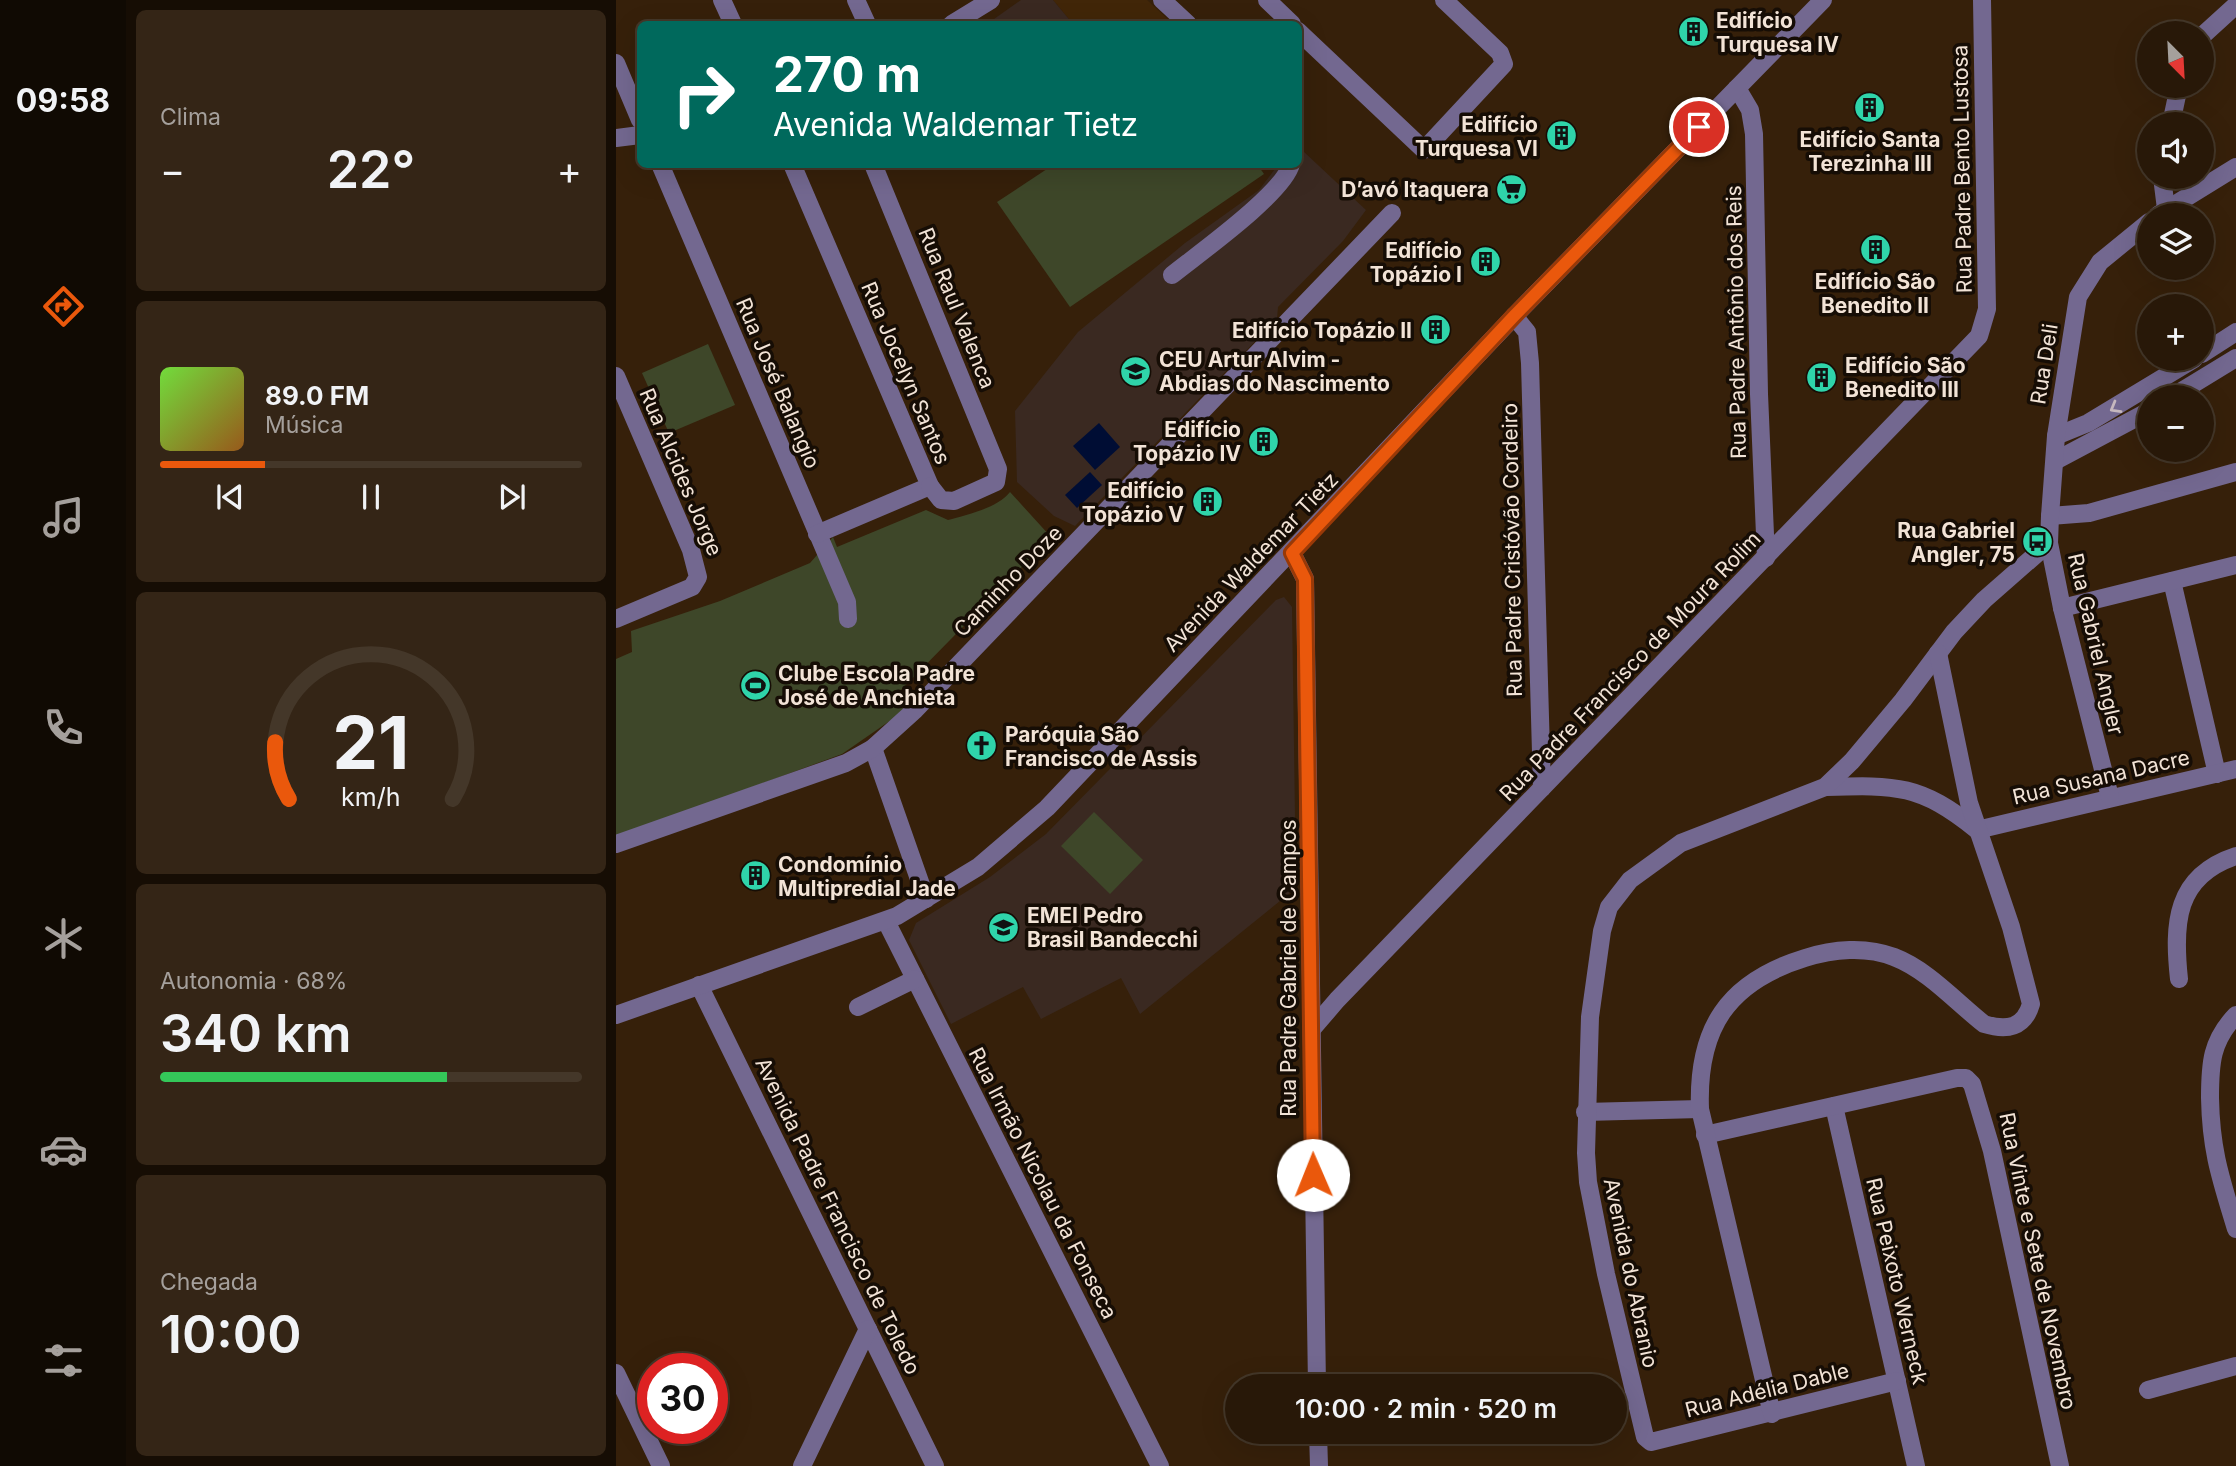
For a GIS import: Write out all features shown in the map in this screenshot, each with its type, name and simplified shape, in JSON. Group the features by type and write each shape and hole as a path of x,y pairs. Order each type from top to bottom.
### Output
{"street":[{"path":"722,0 732,21"},
{"path":"856,0 866,21"},
{"path":"957,21 990,0"},
{"path":"1162,0 1185,21"},
{"path":"1267,0 1289,21"},
{"path":"1302,35 1424,150 1504,64 1500,53 1444,0"},
{"name":"Avenida Waldemar Tietz","path":"616,1015 886,921 978,867 1047,808 1292,553 1514,316 1823,0"},
{"name":"Rua Padre Bento Lustosa","path":"1979,336 1987,309 1982,0"},
{"path":"2214,25 2236,5"},
{"path":"616,63 637,113"},
{"name":"Rua Padre Antônio dos Reis","path":"1737,88 1750,110 1754,134 1759,394 1766,558"},
{"path":"616,138 637,135"},
{"path":"2177,203 2236,167"},
{"name":"Rua José Balangio","path":"662,168 847,602 848,620"},
{"name":"Rua Jocelyn Santos","path":"794,168 930,486 817,534"},
{"name":"Rua Raul Valenca","path":"875,168 998,469 996,482 954,502 941,500 930,486"},
{"path":"1172,275 1270,195 1290,168"},
{"name":"Caminho Doze","path":"616,844 813,776 873,748 925,700 1392,213"},
{"name":"Rua Deli","path":"2049,543 2056,436 2078,297 2100,261 2137,232"},
{"name":"Rua Padre Cristóvão Cordeiro","path":"1514,316 1527,332 1530,363 1542,788"},
{"path":"2214,346 2236,332"},
{"name":"Rua Padre Francisco de Moura Rolim","path":"1313,1028 1337,1000 1979,336"},
{"path":"2192,385 2236,358"},
{"path":"2056,436 2088,423 2174,371"},
{"name":"Rua Alcides Jorge","path":"616,376 698,570 698,582 692,586 616,619"},
{"path":"2054,461 2137,417"},
{"path":"2050,516 2089,513 2236,471"},
{"path":"1825,787 1903,700 1938,653 1984,600 2049,543"},
{"name":"Rua Gabriel Angler","path":"2049,543 2062,608 2110,796"},
{"name":"Rua Padre Gabriel de Campos","path":"1292,553 1305,579 1317,1374"},
{"path":"2062,608 2236,565"},
{"path":"2172,581 2217,774"},
{"path":"1772,1414 1700,1109 1699,1078 1704,1049 1717,1020 1732,997 1754,978 1816,954 1853,950 1874,951 1895,957 1916,969 1984,1024 2009,1028 2020,1024 2028,1015 2031,1004 2011,927 1963,781 1938,653"},
{"path":"873,748 926,899"},
{"name":"Rua Susana Dacre","path":"1977,830 2110,796 2236,769"},
{"path":"1825,787 1904,788 1946,805 1977,830"},
{"name":"Avenida do Abranio","path":"1648,1441 1623,1348 1588,1182 1585,1112 1595,976 1602,931 1616,894 1654,861 1681,843 1825,787"},
{"path":"2179,979 2176,923 2184,896 2204,872 2236,856"},
{"name":"Rua Irmão Nicolau da Fonseca","path":"886,921 1160,1466"},
{"path":"858,1007 915,979"},
{"name":"Avenida Padre Francisco de Toledo","path":"699,985 935,1466"},
{"path":"2236,1015 2219,1036 2209,1069 2212,1151 2236,1229"},
{"name":"Rua Vinte e Sete de Novembro","path":"1834,1106 1957,1078 1966,1079 1977,1094 2060,1466"},
{"path":"1705,1135 1834,1106"},
{"name":"Rua Peixoto Werneck","path":"1834,1106 1916,1466"},
{"path":"1585,1112 1700,1109"},
{"path":"802,1466 868,1329"},
{"path":"2148,1390 2236,1366"},
{"path":"616,1373 661,1466"},
{"name":"Rua Adélia Dable","path":"1648,1441 1772,1414 1897,1381"},
{"path":"1318,1444 1319,1466"}],"shaded area":[{"path":"1021,0 1053,0 1070,21 991,21"},
{"path":"1053,0 1147,0 1170,21 1070,21"},
{"name":"CEU Artur Alvim - Abdias do Nascimento","path":"1303,151 1366,210 1343,241 1278,307 1277,319 1075,526 1054,516 1017,482 1015,411 1078,332 1185,243 1259,190 1276,168 1302,168"},
{"path":"1284,597 1292,607 1296,888 1140,1014 1121,978 1041,1019 1023,987 951,1024 909,940 916,923 990,877 1046,834 1276,600"}],"green space":[{"path":"1048,168 1260,168 1264,174 1070,307 997,202"},
{"path":"708,344 735,405 669,433 642,373"},
{"name":"Clube Escola Padre José de Anchieta","path":"1010,492 1051,537 897,694 904,711 842,754 616,837 616,659 632,652 631,631 720,601 810,563 833,537 837,547 926,510 948,520 990,507"},
{"path":"1094,812 1143,860 1110,894 1061,846"}],"water":[{"path":"1099,423 1120,447 1095,470 1073,446"},
{"path":"1090,472 1102,485 1077,508 1065,495"}],"place":[{"name":"Edifício Turquesa IV","path":"1693,32"},
{"name":"Edifício Santa Terezinha III","path":"1870,107"},
{"name":"Edifício Turquesa VI","path":"1561,136"},
{"name":"D’avó Itaquera","path":"1512,189"},
{"name":"Edifício São Benedito II","path":"1875,249"},
{"name":"Edifício Topázio I","path":"1485,262"},
{"name":"Edifício Topázio II","path":"1435,330"},
{"name":"CEU Artur Alvim - Abdias do Nascimento","path":"1136,371"},
{"name":"Edifício São Benedito III","path":"1822,377"},
{"name":"Edifício Topázio IV","path":"1264,441"},
{"name":"Edifício Topázio V","path":"1207,502"},
{"name":"Rua Gabriel Angler, 75","path":"2038,542"},
{"name":"Clube Escola Padre José de Anchieta","path":"755,685"},
{"name":"Paróquia São Francisco de Assis","path":"982,746"},
{"name":"Condomínio Multipredial Jade","path":"755,876"},
{"name":"EMEI Pedro Brasil Bandecchi","path":"1004,927"}],"route":[{"path":"1313,1175 1313,1002 1305,579 1292,553 1514,316 1699,127"}]}
